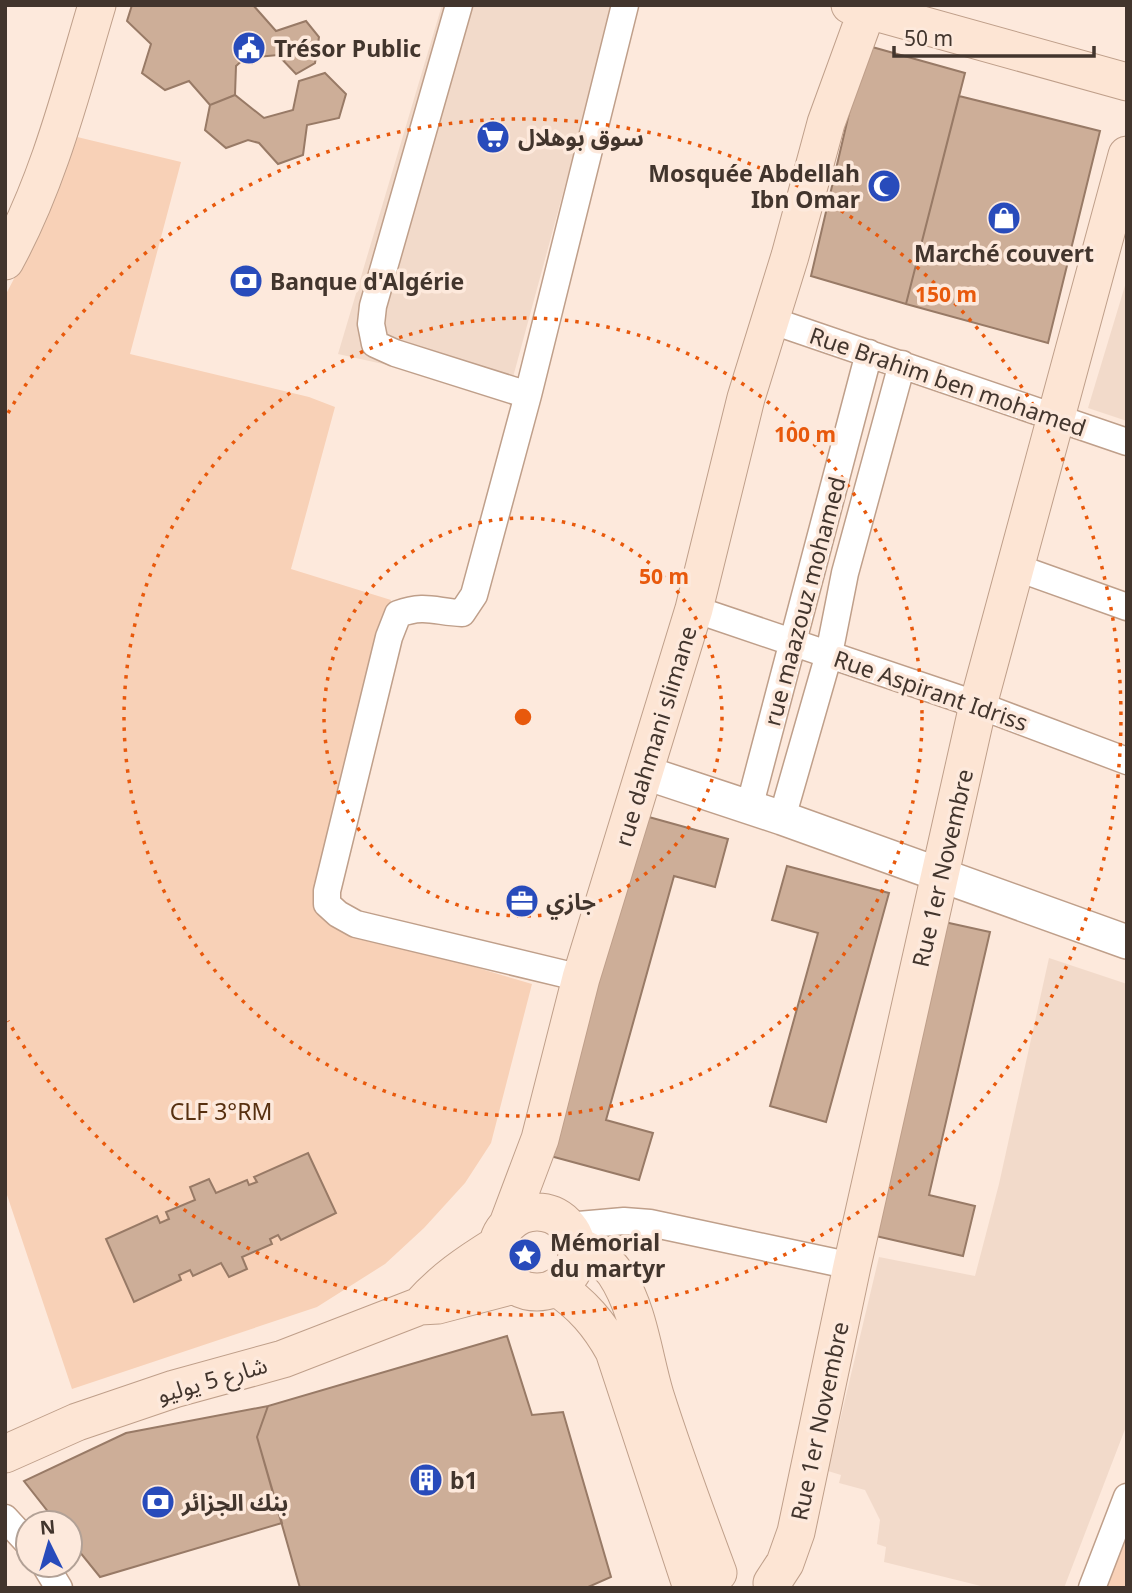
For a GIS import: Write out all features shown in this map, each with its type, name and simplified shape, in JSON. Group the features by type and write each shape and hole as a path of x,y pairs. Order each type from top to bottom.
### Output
{"main road":[{"path":"5,261 15,216 60,130 97,5"},
{"path":"862,7 1127,82"},
{"name":"rue dahmani slimane","path":"503,1234 540,1139 581,978 694,609 746,398 862,7"},
{"name":"Rue 1er Novembre","path":"774,1585 796,1532 852,1266 978,705 1127,155"},
{"path":"571,1235 574,1266 564,1282 556,1287 535,1292 514,1285 505,1278 499,1268 503,1234 527,1214 538,1212 548,1214 614,1273 627,1295 637,1326 705,1583"},
{"name":"شارع 5 يوليو","path":"420,1307 436,1288 503,1234"},
{"name":"شارع 5 يوليو","path":"5,1454 77,1422 174,1389 284,1359 420,1307 438,1305 514,1285"},
{"path":"556,1287 590,1315 604,1332 614,1351 705,1583"},
{"path":"705,1583 727,1569 747,1568 757,1570 774,1585"}],"street":[{"path":"459,5 373,306 371,324 375,344 395,353 528,394"},
{"path":"581,978 356,924 327,904 327,891 383,663 398,614 414,608 430,607 462,613 474,595 528,394 625,5"},
{"name":"Rue Brahim ben mohamed","path":"770,320 1127,442"},
{"name":"rue maazouz mohamed","path":"749,808 869,353"},
{"name":"rue maazouz mohamed","path":"782,818 829,654 845,573 902,364"},
{"path":"1015,567 1127,607"},
{"name":"Rue Aspirant Idriss","path":"694,609 978,705 1127,761"},
{"path":"643,772 782,818 1127,942"},
{"path":"571,1235 624,1221 650,1223 852,1266"},
{"path":"1092,1588 1127,1497"}],"shaded area":[{"name":"سوق بوهلال","path":"442,5 614,5 509,392 338,354"},
{"path":"1127,279 1127,421 1088,408"},
{"path":"1049,958 1127,984 1127,1424 1064,1588 989,1588 884,1562 886,1547 877,1544 880,1520 865,1490 839,1483 841,1475 828,1471 879,1257 975,1276 999,1184"}],"green space":[{"name":"CLF 3°RM","path":"73,136 181,162 130,354 309,397 335,407 291,569 391,600 316,897 329,924 532,984 491,1143 465,1183 424,1228 385,1264 317,1307 72,1389 5,1189 5,296 43,223"},
{"path":"1127,1538 1127,1588 1105,1588"}],"building":[{"path":"132,5 253,5 276,31 306,21 319,37 315,63 296,74 278,55 245,58 236,66 235,95 210,105 189,81 165,90 142,73 151,44 127,21"},
{"name":"Mosquée Abdellah Ibn Omar","path":"865,45 965,73 906,304 811,276"},
{"path":"325,73 346,94 339,118 307,125 303,155 278,164 259,143 248,140 226,148 205,130 210,105 235,95 264,118 293,110 299,81"},
{"name":"Marché couvert","path":"959,96 1100,131 1048,343 906,304"},
{"path":"638,814 728,839 715,887 674,876 606,1120 653,1133 639,1180 543,1154"},
{"path":"787,866 889,893 826,1122 770,1106 818,933 772,920"},
{"path":"940,921 990,932 929,1195 975,1206 963,1256 867,1234"},
{"path":"308,1153 336,1213 281,1240 278,1235 270,1239 272,1244 242,1257 247,1269 229,1277 221,1263 193,1276 190,1270 179,1275 181,1280 134,1302 106,1239 157,1216 160,1223 169,1219 166,1212 195,1200 190,1187 209,1179 216,1193 247,1180 249,1185 257,1182 254,1177"},
{"name":"b1","path":"507,1336 532,1415 563,1412 611,1577 586,1588 300,1588 257,1437 268,1406"},
{"name":"بنك الجزائر","path":"268,1406 257,1437 282,1523 100,1577 84,1557 84,1509 46,1509 24,1481 126,1433"}],"place":[{"name":"Trésor Public","path":"249,48"},
{"name":"سوق بوهلال","path":"493,137"},
{"name":"Mosquée Abdellah Ibn Omar","path":"884,186"},
{"name":"Marché couvert","path":"1004,218"},
{"name":"Banque d'Algérie","path":"246,281"},
{"name":"جازي","path":"522,901"},
{"name":"Mémorial du martyr","path":"525,1255"},
{"name":"b1","path":"426,1480"},
{"name":"بنك الجزائر","path":"158,1502"}]}
